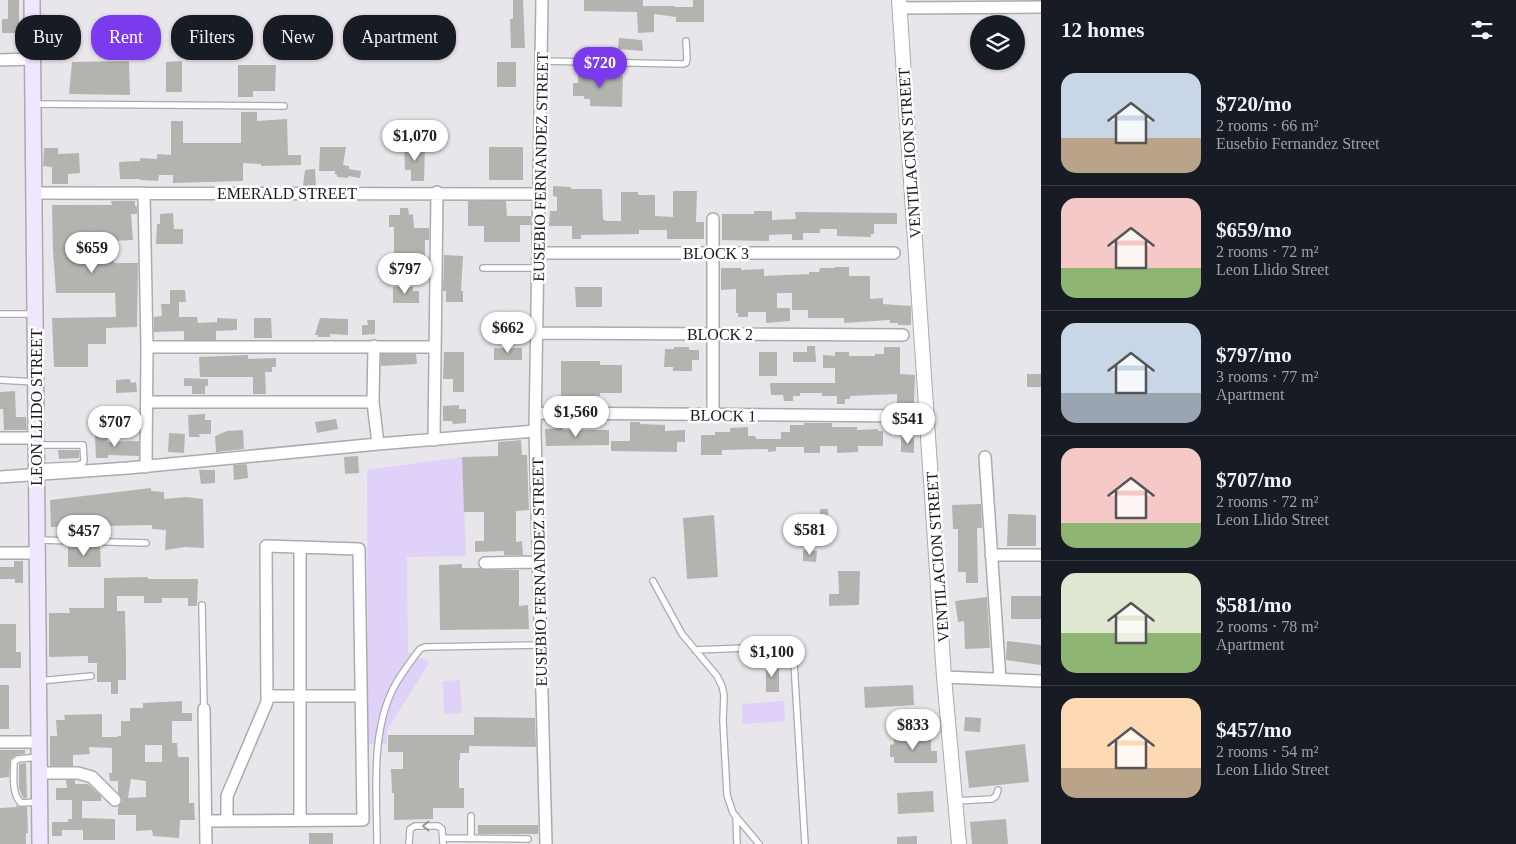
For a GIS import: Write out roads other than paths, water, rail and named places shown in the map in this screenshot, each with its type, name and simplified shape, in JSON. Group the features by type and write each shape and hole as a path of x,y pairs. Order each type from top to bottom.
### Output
{"main road":[{"name":"LEON LLIDO STREET","path":"32,0 32,15"},
{"name":"LEON LLIDO STREET","path":"32,60 40,844"}],"street":[{"name":"EUSEBIO FERNANDEZ STREET","path":"542,0 535,430 546,844"},
{"path":"899,4 1041,7"},
{"name":"VENTILACION STREET","path":"899,4 944,676 959,844"},
{"path":"0,60 15,60"},
{"path":"434,440 437,192"},
{"name":"EMERALD STREET","path":"34,193 437,192 539,194"},
{"path":"144,193 147,347 146,467"},
{"path":"713,219 714,414"},
{"name":"BLOCK 3","path":"539,252 894,253"},
{"name":"BLOCK 2","path":"537,333 903,335"},
{"path":"374,346 373,402 378,444"},
{"path":"147,347 434,347"},
{"path":"147,402 373,402"},
{"name":"BLOCK 1","path":"536,413 911,416"},
{"path":"0,477 36,471 146,467 535,430"},
{"path":"0,438 36,442"},
{"path":"984,457 1000,679"},
{"path":"206,821 228,821 300,820 363,820 360,550 266,546 268,696 263,714 227,796 228,821"},
{"path":"0,553 37,547"},
{"path":"300,547 300,820"},
{"path":"991,555 1041,556"},
{"path":"486,563 538,562"},
{"path":"944,676 1041,681"},
{"path":"268,696 361,696"},
{"path":"204,709 206,844"},
{"path":"0,742 40,750"},
{"path":"40,773 78,773 92,777 115,800"},
{"path":"206,796 227,796"}],"lane":[{"path":"541,61 683,64 687,60 686,41"},
{"path":"33,104 284,106"},
{"path":"483,268 538,268"},
{"path":"0,314 35,314"},
{"path":"0,380 35,382"},
{"path":"36,442 79,444 84,447 83,463 36,471"},
{"path":"37,547 146,543"},
{"path":"653,581 675,624 717,676 722,686 724,695 723,722 727,795 736,816 759,844"},
{"path":"202,605 204,709"},
{"path":"377,844 378,744 381,726 394,686 420,649 425,647 540,645"},
{"path":"695,650 793,646 805,844"},
{"path":"39,681 91,676"},
{"path":"40,750 15,760 14,787 18,800 21,803 40,802"},
{"path":"955,801 992,799 996,796 998,790"},
{"path":"471,816 471,839"},
{"path":"736,816 737,844"},
{"path":"409,844 410,828 415,826 438,826 442,829 443,841 528,839"}]}
